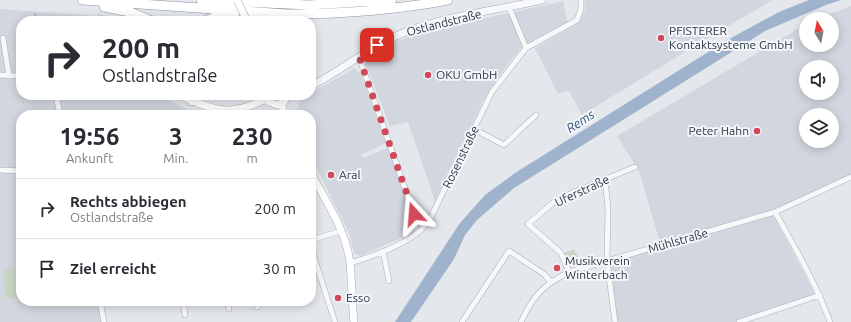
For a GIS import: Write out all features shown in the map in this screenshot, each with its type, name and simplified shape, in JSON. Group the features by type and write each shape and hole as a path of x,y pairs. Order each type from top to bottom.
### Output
{"highway":[{"path":"82,0 287,14 372,11 448,0"},
{"path":"202,0 309,5 392,0"},
{"path":"94,1 100,7 130,12 140,16"},
{"path":"281,16 287,14"},
{"path":"223,16 252,16"}],"main road":[{"path":"237,0 245,16"},
{"path":"193,100 203,106 223,110"},
{"path":"233,110 251,106 260,100"},
{"path":"268,100 274,105 281,104 286,100"},
{"path":"281,104 283,110"},
{"path":"316,183 341,231 350,263 354,322"}],"street":[{"name":"Ostlandstraße","path":"316,83 384,42 414,29 542,0"},
{"name":"Rosenstraße","path":"350,263 373,256 420,232 424,227 492,92 526,48 577,20 581,9 581,0"},
{"path":"509,7 526,48"},
{"path":"3,38 9,76"},
{"path":"359,57 414,214 424,227"},
{"path":"0,75 16,76"},
{"path":"57,100 59,110"},
{"path":"474,129 504,145 536,115"},
{"name":"Uferstraße","path":"569,272 561,253 528,224 554,202 574,192 635,167"},
{"path":"0,170 16,171"},
{"name":"Mühlstraße","path":"521,322 535,297 550,281 569,272 775,212 851,177"},
{"path":"605,180 608,208 607,261 616,322"},
{"path":"775,212 792,239 820,295 830,322"},
{"path":"316,238 341,231"},
{"path":"383,251 389,281"},
{"path":"462,322 509,251 544,274 550,281"},
{"path":"316,263 335,322"},
{"path":"739,322 820,295"},
{"path":"101,306 104,322"},
{"path":"184,306 185,315"}],"shaded area":[{"path":"584,0 773,0 582,115 569,91 558,94 535,48 579,23 585,10"},
{"path":"563,1 567,22 522,47 505,68 483,101 435,201 408,122 390,126 364,60 395,42 419,33"},
{"path":"851,6 851,174 771,211 816,296 741,322 617,322 608,258 660,243 639,171 617,136 799,28 799,52 839,52 839,12 835,12"},
{"path":"0,9 97,16 16,16 16,100 169,100 188,110 16,110 16,306 98,306 102,322 0,322"},
{"path":"355,68 361,75 386,143 361,155 363,158 389,147 416,226 414,230 401,238 360,256 354,253 350,235 316,167 316,110 296,110 299,106 300,100 316,100 316,90"}],"green space":[{"path":"574,249 580,261 571,266 564,253"},
{"path":"3,269 16,269 16,298 6,298"}],"water":[{"path":"809,0 841,0 810,12 799,12 799,17 765,31 514,188 477,220 465,235 454,259 411,322 395,322 460,223 485,195 515,173 729,39 779,12"}],"place":[{"name":"PFISTERER Kontaktsysteme GmbH","path":"661,38"},
{"name":"OKU GmbH","path":"428,75"},
{"name":"Peter Hahn","path":"757,131"},
{"name":"Aral","path":"331,175"},
{"name":"Musikverein Winterbach","path":"557,268"},
{"name":"Esso","path":"338,298"}],"route":[{"path":"377,45 359,57 414,214"}],"water label":[{"name":"Rems","path":"580,121"}]}
